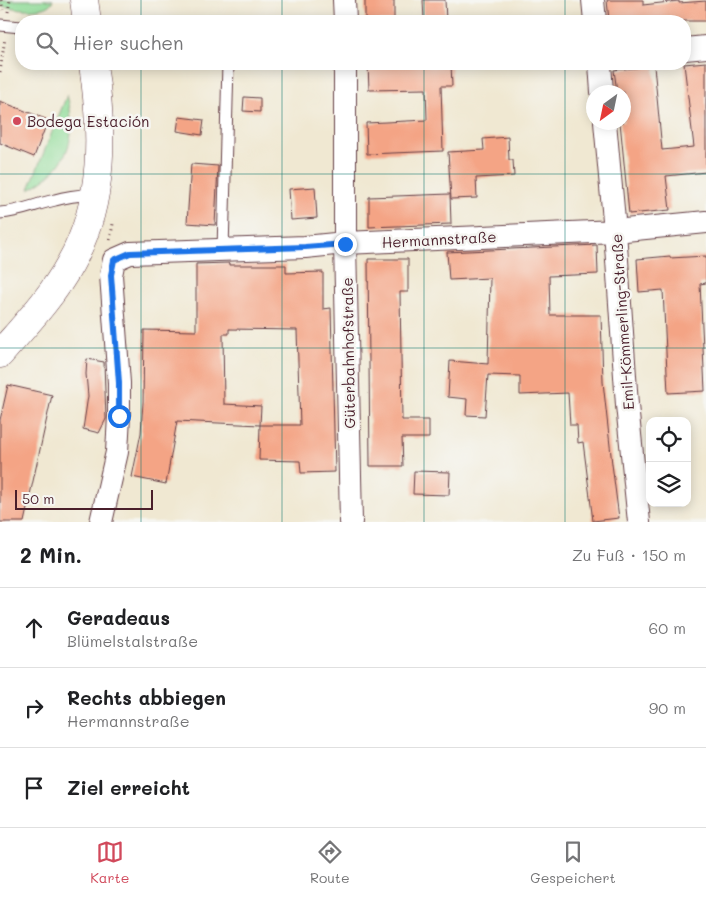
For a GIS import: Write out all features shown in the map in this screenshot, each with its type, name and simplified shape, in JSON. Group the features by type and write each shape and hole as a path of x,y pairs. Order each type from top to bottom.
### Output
{"street":[{"path":"84,0 86,15"},
{"path":"344,0 345,15"},
{"path":"593,0 594,15"},
{"path":"691,48 706,47"},
{"path":"0,354 38,310 71,263 90,216 99,170 100,133 94,70"},
{"name":"Güterbahnhofstraße","path":"345,70 345,244 351,522"},
{"path":"600,70 602,85"},
{"name":"Emil-Kömmerling-Straße","path":"606,130 627,405 639,522"},
{"name":"Hermannstraße","path":"101,522 117,452 119,416 119,383 111,275 114,260 130,253 305,247 615,231 706,222"}],"lane":[{"path":"0,25 15,26"},
{"path":"223,250 228,70"},
{"path":"0,213 23,210 56,199 76,195 95,194"}],"path":[{"path":"0,0 4,10"}],"green space":[{"path":"0,0 53,0 50,5 44,8 21,9 0,6"},
{"path":"67,95 71,124 67,150 62,161 53,171 43,181 29,189"}],"building":[{"path":"365,0 394,0 394,15 365,15"},
{"path":"423,0 445,0 446,15 424,15"},
{"path":"607,0 643,0 643,5 679,1 679,3 706,1 706,21 691,21 691,15 608,15"},
{"path":"706,62 706,172 666,176 670,210 629,214 621,130 631,130 631,85 616,85 614,70 654,70 662,150 694,147 685,70 691,70 691,63"},
{"path":"368,70 451,70 452,86 441,86 443,151 367,154 366,123 427,120 426,89 369,90"},
{"path":"244,97 260,98 260,112 243,111"},
{"path":"0,101 48,120 34,157 0,143"},
{"path":"179,117 204,120 202,135 177,131"},
{"path":"508,137 509,160 513,160 514,176 476,178 477,198 451,199 448,152 484,150 483,139"},
{"path":"191,164 218,166 215,225 187,223"},
{"path":"315,187 317,218 291,220 289,189"},
{"path":"450,194 451,224 369,227 369,197"},
{"path":"597,245 598,274 549,276 550,315 601,315 603,382 619,518 593,521 583,442 578,443 577,425 570,425 568,393 520,395 520,376 488,375 485,416 466,415 467,399 448,397 450,361 488,364 490,278 449,280 447,252"},
{"path":"670,256 670,258 706,256 706,283 700,284 705,391 668,393 663,290 639,292 637,259"},
{"path":"368,259 408,259 408,292 400,292 402,420 429,420 429,438 402,438 403,466 370,466"},
{"path":"196,264 286,265 286,273 323,272 323,309 331,308 335,472 301,473 300,461 259,460 260,425 177,421 166,484 132,477 141,433 144,330 196,331","holes":["229,329 297,330 300,425 260,425 261,406 224,404 223,334 229,334"]},
{"path":"87,359 104,362 106,419 99,433 83,429 88,396"},
{"path":"8,385 52,395 24,522 0,522 0,420"},
{"path":"414,471 450,472 449,495 413,494"}],"place":[{"name":"Bodega Estación","path":"17,121"}],"route":[{"path":"119,416 119,383 111,275 114,260 130,253 345,244"}]}
